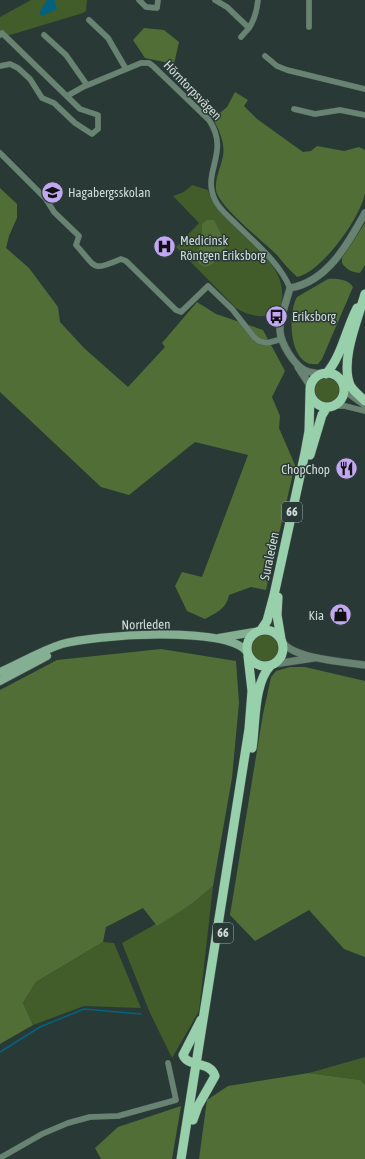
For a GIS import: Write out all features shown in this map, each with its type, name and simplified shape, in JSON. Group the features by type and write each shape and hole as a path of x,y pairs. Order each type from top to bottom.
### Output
{"main road":[{"path":"330,407 318,404 312,399 310,390 315,379 324,374 334,362 350,322 365,294"},
{"path":"343,389 342,377 346,351 365,294"},
{"path":"365,294 352,339 348,368 350,385 365,401"},
{"path":"324,374 337,378 343,389"},
{"name":"66","path":"330,407 340,402 343,389"},
{"name":"Suraleden","path":"258,631 267,621 274,595 305,453 309,431 310,390"},
{"name":"Suraleden","path":"282,641 277,615 278,596 310,454 322,414 330,407"},
{"path":"258,631 274,632 282,641"},
{"name":"66","path":"187,1159 193,1120 204,1014 251,709 252,682 247,642 258,631"},
{"name":"Norrleden","path":"0,672 62,644 77,641 127,635 165,635 216,638 258,631"},
{"name":"Norrleden","path":"216,638 240,646 248,654"},
{"name":"Norrleden","path":"0,681 77,641"},
{"name":"66","path":"181,1159 199,1064 254,736 258,689 264,673 282,655 282,641"},
{"path":"248,654 258,665 272,664"},
{"name":"66","path":"193,1120 198,1106 215,1079 215,1074 212,1070 185,1059 182,1053 204,1014"}],"street":[{"path":"139,0 146,7 157,8 158,0"},
{"path":"215,0 227,7 249,28"},
{"path":"241,38 253,22 258,0"},
{"path":"308,0 309,27"},
{"path":"89,20 108,38 126,69"},
{"path":"0,35 2,33 80,110 98,115 98,129 92,134 75,123 54,103 42,98 30,80 18,68 10,64 0,66"},
{"path":"44,35 66,55 87,85"},
{"path":"265,56 276,66 287,70 365,89"},
{"name":"Hörntorpsvägen","path":"66,96 87,85 140,63 149,63 153,66 209,120 218,138 217,156 211,181 211,189 215,199 226,213 278,266 290,288"},
{"path":"294,109 315,114 340,110 365,115"},
{"path":"0,153 46,198 54,212 79,236 76,245 96,267 101,268 121,259 126,261 176,310 181,312 208,286 232,309 254,337 259,341 268,343 282,339"},
{"path":"310,390 282,339 280,331 290,288 307,284 329,267 355,231 365,213"},
{"path":"295,362 306,371 324,374"},
{"path":"343,389 365,406"},
{"path":"330,407 345,406 365,411"},
{"path":"282,641 293,651 318,658 365,665"},
{"path":"272,664 318,658"},
{"path":"0,1158 42,1134 68,1123 90,1117 118,1116 176,1100 168,1064"}],"green space":[{"path":"31,0 87,0 86,11 0,38 0,17"},
{"path":"144,28 164,30 179,42 174,64 145,58 133,40"},
{"path":"235,92 248,100 244,106 257,119 303,152 311,151 317,146 344,151 359,147 365,150 365,193 356,216 339,242 328,255 307,273 297,277 276,254 232,214 224,205 216,190 217,178 223,155 223,145 221,135 214,121 215,117 227,107"},
{"path":"192,185 208,190 216,205 227,220 269,261 278,276 282,292 279,311 274,314 257,316 236,308 176,247 199,223 173,196 184,192"},
{"path":"0,188 17,204 17,218 9,236 6,248 29,268 58,307 60,322 84,348 128,387 165,347 162,343 197,302 216,314 263,330 285,371 272,397 280,416 279,428 295,465 266,590 251,587 229,595 228,600 223,607 205,619 187,611 175,586 182,572 202,577 248,455 195,442 129,495 101,487 0,392"},
{"path":"207,220 214,220 226,244 226,247 216,261 208,266 204,266 195,258 202,242 202,224"},
{"path":"365,223 365,265 360,273 348,269 342,263 342,258"},
{"path":"328,279 345,281 353,287 322,359 318,364 308,363 301,358 293,339 292,315 294,305 297,297"},
{"path":"327,378 336,381 339,390 336,399 327,402 318,399 315,390 318,381"},
{"path":"265,634 275,638 279,648 275,658 265,662 255,658 251,648 255,638"},
{"path":"161,649 236,661 239,703 232,778 213,886 193,903 157,926 143,908 106,927 103,942 36,982 23,1003 33,1025 0,1044 0,690 57,660"},
{"path":"290,667 305,667 365,681 365,957 344,949 309,910 255,941 230,915 263,714 271,677 276,671"},
{"path":"213,886 199,1011 172,1058 150,1013 122,943 193,903"},
{"path":"103,942 114,943 141,1008 84,1006 33,1025 23,1003 36,982"},
{"path":"365,1057 365,1085 359,1080 309,1073"},
{"path":"309,1073 360,1080 365,1085 365,1159 199,1159 207,1100 228,1086"},
{"path":"181,1106 172,1159 101,1159 95,1148 118,1127"}],"water":[{"path":"47,0 56,0 54,1 57,9 42,16 39,13"}],"waterway":[{"path":"0,1052 40,1027 84,1009 141,1014"}],"place":[{"name":"Hagabergsskolan","path":"53,192"},
{"name":"Medicinsk Röntgen Eriksborg","path":"164,247"},
{"name":"Eriksborg","path":"277,316"},
{"name":"ChopChop","path":"346,469"},
{"name":"Kia","path":"340,615"}]}
